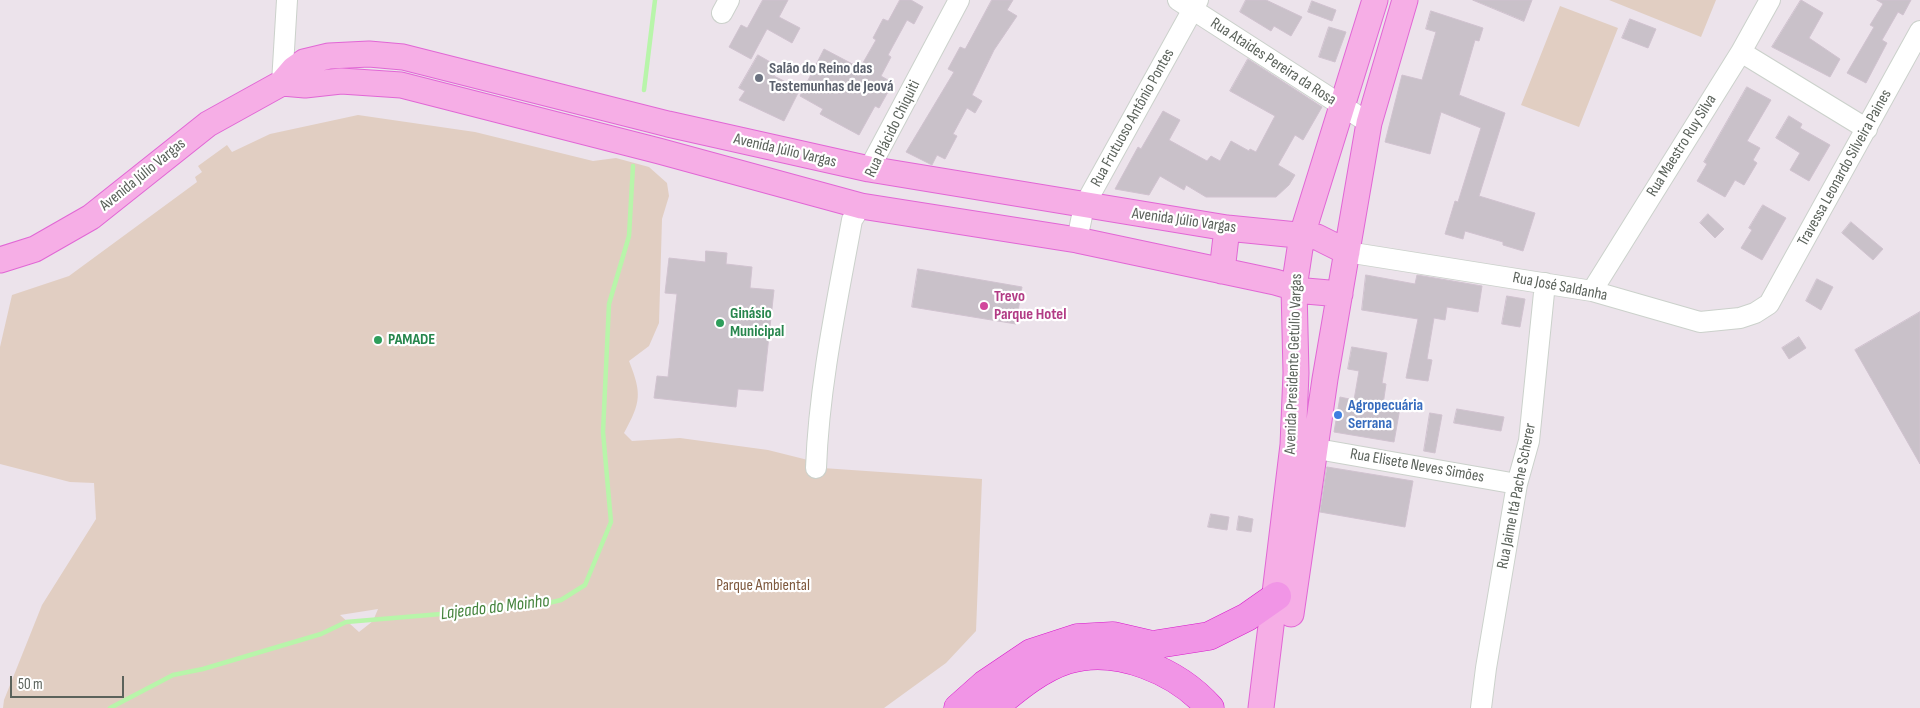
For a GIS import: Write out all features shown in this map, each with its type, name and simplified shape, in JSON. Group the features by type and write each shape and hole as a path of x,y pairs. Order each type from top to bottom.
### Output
{"highway":[{"path":"1152,644 1209,636 1248,617 1277,596"},
{"path":"958,708 985,684 1031,653 1077,638 1113,636 1152,644 1183,659 1207,681 1228,708"},
{"path":"993,708 1028,680 1067,660 1101,656 1133,661 1173,676 1210,708"}],"main road":[{"name":"Avenida Presidente Getúlio Vargas","path":"1278,708 1305,447 1296,373 1294,288 1302,234 1343,108 1375,0"},
{"name":"Avenida Presidente Getúlio Vargas","path":"1261,708 1277,596 1305,447 1325,379 1369,123 1405,0"},
{"name":"Avenida Júlio Vargas","path":"0,260 35,249 91,217 208,124 282,83 294,69 304,62 328,56 369,54 403,57 668,124 869,170 1227,228 1302,234 1317,237 1347,252"},
{"name":"Avenida Júlio Vargas","path":"282,83 305,86 341,81 401,85 659,151 861,206 1077,240 1222,270 1294,288 1340,294"},
{"path":"659,151 668,124"},
{"path":"1326,161 1361,170"},
{"name":"Rua Plácido Chiquiti","path":"861,206 869,170"},
{"path":"1222,270 1227,228"},
{"path":"1296,373 1325,379"}],"street":[{"path":"282,83 288,0"},
{"name":"Rua Plácido Chiquiti","path":"869,170 959,0"},
{"name":"Rua Maestro Ruy Silva","path":"1592,291 1741,52 1770,0"},
{"name":"Rua Ataides Pereira da Rosa","path":"1190,3 1343,108 1369,123"},
{"name":"Rua Frutuoso Antônio Pontes","path":"1077,240 1084,206 1190,3"},
{"name":"Travessa Leonardo Silveira Paines","path":"1769,304 1920,31"},
{"path":"1741,52 1867,129"},
{"path":"816,468 817,424 833,327 852,220 861,206"},
{"name":"Rua José Saldanha","path":"1347,252 1592,291 1700,322 1740,318 1755,313 1769,304"},
{"name":"Rua Jaime Itá Pache Scherer","path":"1481,708 1517,484 1529,441 1545,283"},
{"name":"Rua Elisete Neves Simões","path":"1305,447 1517,484"}],"green space":[{"path":"1609,0 1716,0 1701,37"},
{"path":"1560,6 1618,28 1579,127 1521,105"},
{"name":"Parque Ambiental","path":"358,115 475,132 593,161 616,158 649,167 667,183 669,196 662,219 659,323 649,346 629,361 638,390 638,398 634,413 624,433 632,441 680,438 768,450 808,460 808,467 982,479 976,631 946,663 884,708 3,708 4,700 42,605 96,519 94,483 70,482 0,464 0,347 12,295 69,276 197,182 195,177 202,172 198,166 227,145 232,152 270,134","holes":["378,609 373,621 359,632 340,615"]}],"building":[{"path":"763,0 788,0 779,17 800,28 792,43 767,29 751,59 729,47 741,25 747,28"},
{"path":"900,0 911,0 923,7 914,24 907,20 888,55 891,57 881,76 893,83 879,108 875,106 859,135 820,114 823,109 800,96 824,49 860,68 876,40 873,38 883,19 888,21"},
{"path":"992,0 1013,0 1007,10 1017,16 994,50 972,95 982,101 975,113 967,108 953,134 957,136 945,159 937,155 932,165 906,152 954,72 948,69 960,47 965,49"},
{"path":"1246,0 1266,0 1302,17 1291,36 1274,26 1271,31 1240,12"},
{"path":"1473,0 1532,0 1524,21"},
{"path":"1801,0 1823,13 1809,38 1840,59 1830,77 1772,47"},
{"path":"1877,0 1911,0 1903,15 1898,12 1882,40 1887,43 1866,83 1847,73 1874,27 1870,25 1883,4"},
{"path":"1312,1 1336,10 1332,21 1308,12"},
{"path":"1431,11 1483,28 1479,41 1475,40 1459,95 1505,113 1479,196 1535,213 1523,251 1503,245 1503,242 1465,231 1463,239 1445,234 1455,201 1458,202 1481,128 1441,112 1430,154 1385,142 1402,75 1422,80 1436,32 1426,29"},
{"path":"1630,19 1656,29 1648,48 1622,38"},
{"path":"1329,27 1346,32 1335,62 1319,57"},
{"path":"758,55 779,67 774,76 800,89 784,121 739,100 745,91 739,88"},
{"path":"1248,59 1322,107 1303,140 1295,135 1278,165 1295,175 1289,185 1276,197 1206,197 1186,185 1184,190 1160,176 1149,195 1115,189 1138,147 1141,149 1163,111 1180,120 1169,140 1207,161 1211,156 1220,161 1231,141 1249,151 1250,149 1256,152 1275,116 1230,91"},
{"path":"1747,87 1771,100 1747,141 1760,148 1753,160 1757,163 1744,185 1735,180 1725,197 1697,181 1707,164 1704,162"},
{"path":"1789,116 1802,124 1800,128 1830,145 1809,181 1790,170 1800,153 1776,138"},
{"path":"1763,205 1786,218 1762,260 1741,248 1752,230 1749,228"},
{"path":"1708,214 1724,229 1715,238 1700,223"},
{"path":"1851,222 1883,249 1873,260 1842,233"},
{"path":"706,251 727,253 726,264 752,267 750,288 774,290 763,391 738,389 736,407 654,398 657,376 668,377 677,294 665,293 669,258 705,262"},
{"path":"918,269 1022,287 1016,324 912,307"},
{"path":"1366,275 1415,284 1417,275 1482,286 1478,312 1447,307 1445,320 1434,318 1427,359 1432,360 1428,381 1406,378 1418,319 1362,310"},
{"path":"1817,279 1833,287 1821,310 1806,301"},
{"path":"1507,296 1525,299 1520,327 1502,324"},
{"path":"1920,312 1920,464 1855,350"},
{"path":"1799,337 1806,348 1789,359 1782,348"},
{"path":"1352,347 1387,353 1382,383 1386,384 1383,405 1400,408 1394,442 1334,432 1340,397 1354,400 1359,371 1348,369"},
{"path":"1457,409 1504,417 1501,431 1454,423"},
{"path":"1430,413 1442,415 1435,453 1424,451"},
{"path":"1327,467 1413,481 1405,527 1320,512"},
{"path":"1211,514 1229,517 1227,530 1208,527"},
{"path":"1239,516 1253,519 1251,532 1237,530"}],"waterway":[{"name":"Lajeado do Moinho","path":"644,90 655,0"},
{"name":"Lajeado do Moinho","path":"110,708 173,675 203,669 321,634 346,622 536,606 561,600 585,585 611,522 603,432 609,304 629,236 633,166"}],"place":[{"name":"Salão do Reino das Testemunhas de Jeová","path":"759,78"},
{"name":"Trevo Parque Hotel","path":"984,306"},
{"name":"Ginásio Municipal","path":"720,323"},
{"name":"PAMADE","path":"378,340"},
{"name":"Agropecuária Serrana","path":"1338,415"}]}
